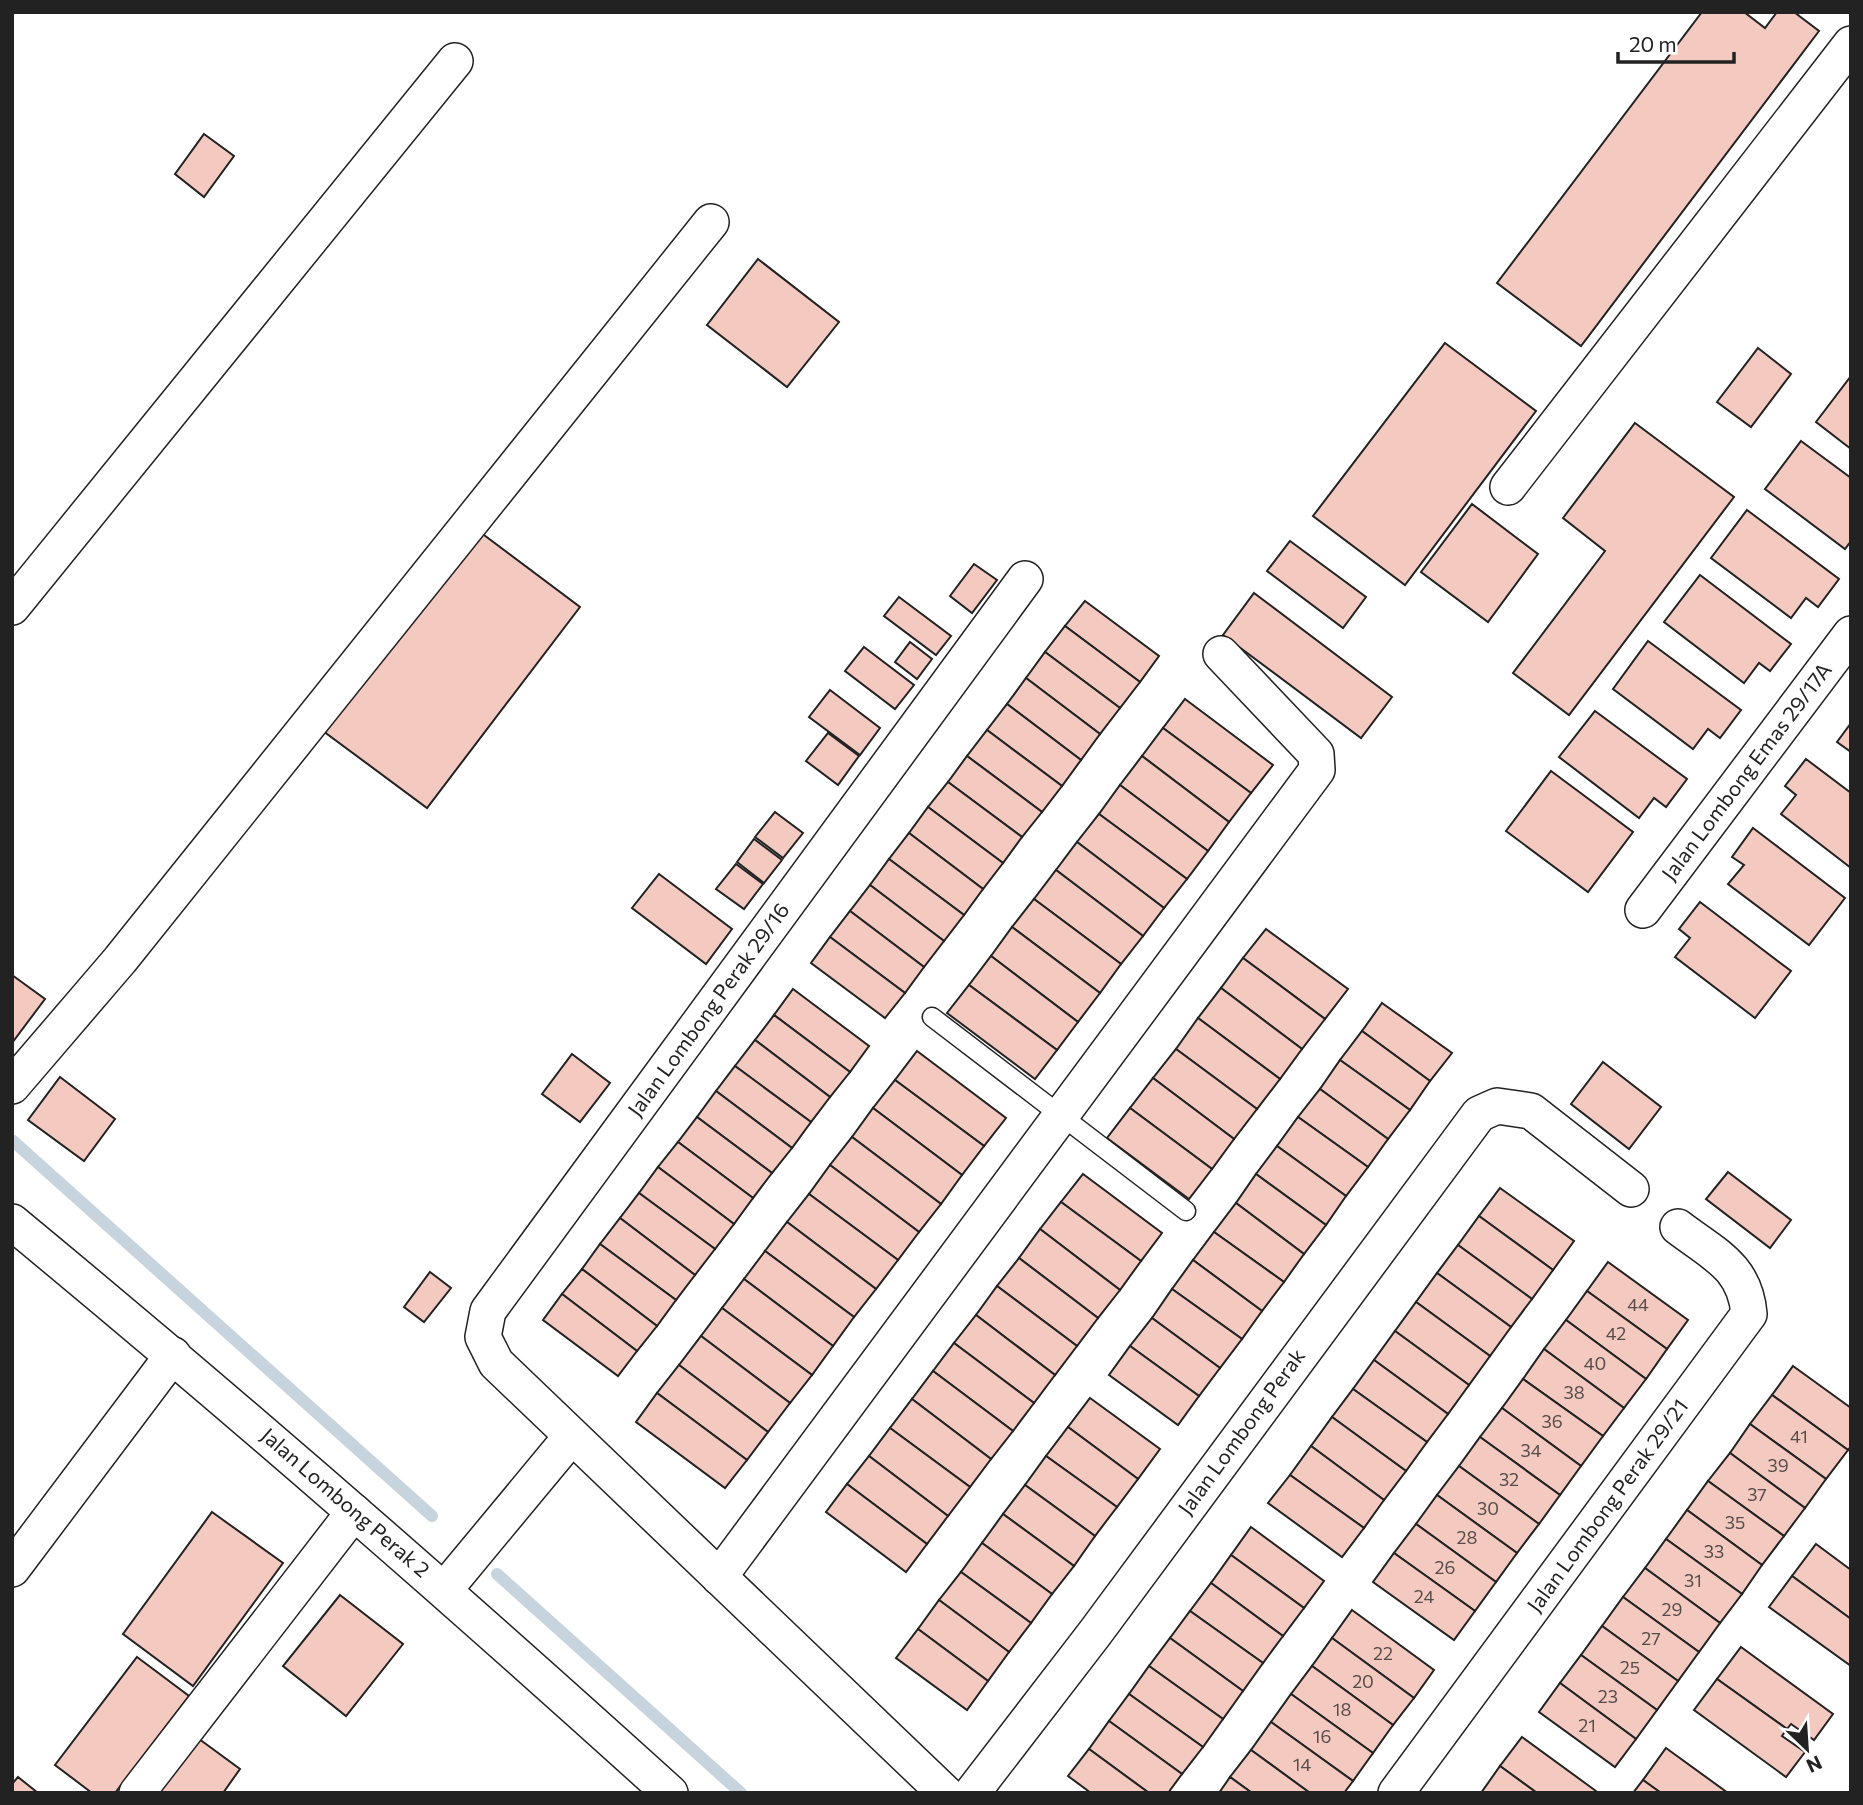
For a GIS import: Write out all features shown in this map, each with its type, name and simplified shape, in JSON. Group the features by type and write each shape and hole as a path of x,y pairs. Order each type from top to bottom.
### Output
{"street":[{"path":"1508,488 1851,44"},
{"path":"12,607 455,61"},
{"path":"12,1086 120,960 711,222"},
{"name":"Jalan Lombong Perak 29/16","path":"945,1793 496,1363 484,1337 488,1311 1026,579"},
{"name":"Jalan Lombong Emas 29/17A","path":"1643,910 1851,634"},
{"path":"719,1577 1317,770 1316,754 1221,654"},
{"name":"Jalan Lombong Perak","path":"972,1793 1095,1633 1479,1114 1497,1106 1531,1111 1631,1189"},
{"name":"Jalan Lombong Perak 2","path":"12,1222 173,1355 445,1589 670,1793"},
{"name":"Jalan Lombong Perak 29/21","path":"1396,1793 1749,1314 1747,1294 1739,1275 1678,1227"},
{"path":"12,1569 173,1355"},
{"path":"445,1589 572,1437"},
{"path":"137,1793 354,1512"}],"lane":[{"path":"932,1017 1186,1211"}],"building":[{"path":"1702,12 1744,12 1765,28 1777,12 1794,12 1819,31 1581,346 1497,283"},
{"path":"204,134 234,156 204,197 175,174"},
{"path":"758,259 839,322 787,387 707,325"},
{"path":"1445,343 1536,411 1405,585 1313,516"},
{"path":"1758,348 1791,374 1751,427 1717,402"},
{"path":"1851,376 1851,449 1816,422"},
{"path":"1635,423 1734,497 1569,715 1513,673 1605,551 1563,518"},
{"path":"1801,441 1851,478 1851,541 1845,549 1765,489"},
{"path":"1472,504 1538,554 1488,622 1421,572"},
{"path":"1747,510 1839,579 1818,607 1806,598 1791,618 1711,558"},
{"path":"472,526 580,607 427,808 319,728"},
{"path":"1290,541 1366,597 1343,628 1267,571"},
{"path":"974,564 997,580 972,613 950,596"},
{"path":"1700,575 1791,644 1770,671 1759,663 1744,683 1664,622"},
{"path":"1254,593 1392,697 1361,738 1223,635"},
{"path":"899,597 951,636 936,655 884,616"},
{"path":"1085,601 1159,656 1140,682 1065,626"},
{"path":"1065,626 1140,682 1120,708 1045,652"},
{"path":"1648,641 1741,710 1720,738 1708,729 1693,749 1613,689"},
{"path":"910,642 932,659 917,679 895,662"},
{"path":"864,647 914,685 895,709 845,671"},
{"path":"1045,652 1120,708 1100,734 1026,678"},
{"path":"1026,678 1100,734 1081,760 1007,704"},
{"path":"830,690 880,728 860,755 809,717"},
{"path":"1185,699 1273,765 1251,793 1163,728"},
{"path":"1007,704 1081,760 1062,786 987,730"},
{"path":"1595,711 1687,779 1666,807 1654,798 1639,818 1559,757"},
{"path":"1851,723 1851,752 1837,742"},
{"path":"1163,728 1251,793 1229,822 1142,756"},
{"path":"987,730 1062,786 1042,812 967,756"},
{"path":"828,733 859,756 838,785 806,761"},
{"path":"967,756 1042,812 1022,837 948,782"},
{"path":"1142,756 1229,822 1208,851 1120,785"},
{"path":"1806,759 1851,793 1851,868 1781,814 1796,795 1785,786"},
{"path":"1551,771 1633,832 1588,892 1506,831"},
{"path":"948,782 1022,837 1003,863 928,807"},
{"path":"1120,785 1208,851 1187,879 1099,814"},
{"path":"928,807 1003,863 983,889 909,833"},
{"path":"775,812 803,833 783,858 755,837"},
{"path":"1099,814 1187,879 1164,908 1077,842"},
{"path":"1753,828 1845,898 1809,945 1728,884 1744,865 1732,857"},
{"path":"909,833 983,889 964,915 889,859"},
{"path":"754,839 782,860 764,883 737,862"},
{"path":"1077,842 1164,908 1143,936 1056,870"},
{"path":"889,859 964,915 944,941 870,885"},
{"path":"736,864 763,884 744,909 716,889"},
{"path":"1056,870 1143,936 1121,964 1034,899"},
{"path":"659,874 732,929 706,964 632,908"},
{"path":"870,885 944,941 924,967 850,911"},
{"path":"1034,899 1121,964 1100,993 1012,927"},
{"path":"1700,902 1791,971 1755,1018 1675,957 1690,938 1679,929"},
{"path":"850,911 924,967 905,993 830,937"},
{"path":"1012,927 1100,993 1078,1022 991,956"},
{"path":"1266,929 1348,989 1325,1019 1243,958"},
{"path":"830,937 905,993 885,1018 811,963"},
{"path":"991,956 1078,1022 1057,1050 969,985"},
{"path":"1243,958 1325,1019 1302,1049 1221,988"},
{"path":"12,975 45,999 12,1043"},
{"path":"969,985 1057,1050 1035,1079 947,1013"},
{"path":"1221,988 1302,1049 1280,1079 1198,1018"},
{"path":"793,989 869,1046 850,1072 774,1015"},
{"path":"1382,1003 1452,1053 1430,1081 1362,1031"},
{"path":"774,1015 850,1072 830,1097 755,1040"},
{"path":"1198,1018 1280,1079 1257,1109 1176,1049"},
{"path":"1362,1031 1430,1081 1410,1110 1340,1060"},
{"path":"755,1040 830,1097 811,1122 735,1066"},
{"path":"1176,1049 1257,1109 1234,1139 1153,1078"},
{"path":"917,1051 1006,1118 984,1146 895,1080"},
{"path":"572,1054 610,1083 580,1122 542,1094"},
{"path":"1340,1060 1410,1110 1388,1139 1320,1089"},
{"path":"1603,1062 1661,1107 1629,1149 1571,1104"},
{"path":"735,1066 811,1122 792,1148 716,1091"},
{"path":"60,1077 115,1119 84,1161 28,1120"},
{"path":"1153,1078 1234,1139 1212,1169 1130,1108"},
{"path":"895,1080 984,1146 962,1175 873,1108"},
{"path":"1320,1089 1388,1139 1368,1167 1298,1117"},
{"path":"716,1091 792,1148 772,1173 697,1117"},
{"path":"873,1108 962,1175 941,1204 852,1137"},
{"path":"1130,1108 1212,1169 1189,1199 1107,1138"},
{"path":"697,1117 772,1173 753,1198 678,1142"},
{"path":"1298,1117 1368,1167 1346,1196 1277,1146"},
{"path":"852,1137 941,1204 919,1232 830,1165"},
{"path":"678,1142 753,1198 734,1224 658,1167"},
{"path":"1277,1146 1346,1196 1326,1225 1256,1174"},
{"path":"830,1165 919,1232 898,1260 809,1194"},
{"path":"658,1167 734,1224 715,1249 639,1193"},
{"path":"1728,1172 1791,1220 1770,1248 1706,1199"},
{"path":"1083,1174 1162,1233 1141,1261 1061,1202"},
{"path":"1256,1174 1326,1225 1304,1254 1236,1203"},
{"path":"1500,1188 1574,1241 1553,1270 1479,1216"},
{"path":"639,1193 715,1249 695,1275 620,1218"},
{"path":"809,1194 898,1260 876,1289 787,1222"},
{"path":"1061,1202 1141,1261 1120,1290 1040,1229"},
{"path":"1236,1203 1304,1254 1284,1282 1214,1232"},
{"path":"1479,1216 1553,1270 1532,1299 1458,1245"},
{"path":"620,1218 695,1275 676,1300 600,1244"},
{"path":"787,1222 876,1289 854,1317 765,1251"},
{"path":"1040,1229 1120,1290 1098,1318 1019,1258"},
{"path":"1214,1232 1284,1282 1262,1311 1193,1260"},
{"path":"600,1244 676,1300 657,1326 582,1269"},
{"path":"1458,1245 1532,1299 1511,1327 1437,1273"},
{"path":"765,1251 854,1317 833,1346 744,1279"},
{"path":"1019,1258 1098,1318 1077,1346 997,1286"},
{"path":"1193,1260 1262,1311 1242,1339 1172,1289"},
{"path":"1608,1262 1688,1320 1667,1349 1587,1291"},
{"path":"582,1269 657,1326 637,1351 562,1294"},
{"path":"430,1272 451,1288 424,1322 404,1307"},
{"path":"1437,1273 1511,1327 1490,1356 1416,1302"},
{"path":"744,1279 833,1346 812,1375 722,1308"},
{"path":"997,1286 1077,1346 1055,1375 976,1315"},
{"path":"1172,1289 1242,1339 1220,1368 1152,1318"},
{"path":"1587,1291 1667,1349 1646,1379 1566,1320"},
{"path":"562,1294 637,1351 618,1376 543,1320"},
{"path":"1416,1302 1490,1356 1469,1385 1395,1331"},
{"path":"722,1308 812,1375 790,1403 701,1336"},
{"path":"976,1315 1055,1375 1034,1403 954,1343"},
{"path":"1152,1318 1220,1368 1199,1396 1130,1346"},
{"path":"1566,1320 1646,1379 1624,1408 1544,1349"},
{"path":"1395,1331 1469,1385 1448,1414 1374,1360"},
{"path":"701,1336 790,1403 768,1432 679,1365"},
{"path":"954,1343 1034,1403 1013,1431 933,1371"},
{"path":"1130,1346 1199,1396 1178,1425 1109,1375"},
{"path":"1544,1349 1624,1408 1603,1436 1523,1379"},
{"path":"1374,1360 1448,1414 1427,1442 1353,1389"},
{"path":"679,1365 768,1432 747,1460 657,1393"},
{"path":"1793,1366 1851,1408 1851,1446 1848,1450 1772,1395"},
{"path":"933,1371 1013,1431 991,1459 912,1399"},
{"path":"1523,1379 1603,1436 1581,1466 1502,1408"},
{"path":"1353,1389 1427,1442 1406,1471 1332,1417"},
{"path":"657,1393 747,1460 725,1488 636,1422"},
{"path":"1772,1395 1848,1450 1826,1479 1750,1424"},
{"path":"1090,1398 1160,1449 1138,1479 1068,1427"},
{"path":"912,1399 991,1459 970,1487 890,1428"},
{"path":"1502,1408 1581,1466 1560,1495 1480,1437"},
{"path":"1332,1417 1406,1471 1384,1500 1311,1446"},
{"path":"1750,1424 1826,1479 1805,1508 1730,1453"},
{"path":"1068,1427 1138,1479 1117,1507 1046,1456"},
{"path":"890,1428 970,1487 948,1516 869,1456"},
{"path":"1480,1437 1560,1495 1539,1524 1459,1466"},
{"path":"1311,1446 1384,1500 1364,1528 1290,1475"},
{"path":"1730,1453 1805,1508 1784,1536 1708,1481"},
{"path":"869,1456 948,1516 927,1544 847,1484"},
{"path":"1046,1456 1117,1507 1095,1536 1025,1485"},
{"path":"1459,1466 1539,1524 1517,1553 1437,1495"},
{"path":"1290,1475 1364,1528 1342,1557 1268,1503"},
{"path":"1708,1481 1784,1536 1762,1565 1687,1510"},
{"path":"847,1484 927,1544 906,1572 826,1512"},
{"path":"1025,1485 1095,1536 1074,1566 1003,1514"},
{"path":"1437,1495 1517,1553 1496,1582 1416,1524"},
{"path":"1687,1510 1762,1565 1742,1594 1666,1539"},
{"path":"212,1512 283,1563 193,1686 123,1634"},
{"path":"1003,1514 1074,1566 1052,1594 982,1543"},
{"path":"1416,1524 1496,1582 1475,1611 1394,1553"},
{"path":"1251,1527 1324,1581 1304,1608 1231,1555"},
{"path":"1666,1539 1742,1594 1720,1623 1645,1568"},
{"path":"982,1543 1052,1594 1031,1623 961,1572"},
{"path":"1816,1544 1851,1570 1851,1619 1792,1576"},
{"path":"1394,1553 1475,1611 1454,1640 1373,1582"},
{"path":"1231,1555 1304,1608 1283,1636 1211,1583"},
{"path":"1645,1568 1720,1623 1699,1652 1623,1597"},
{"path":"961,1572 1031,1623 1009,1652 939,1600"},
{"path":"1792,1576 1851,1619 1851,1666 1769,1607"},
{"path":"1211,1583 1283,1636 1263,1663 1190,1611"},
{"path":"340,1595 403,1644 346,1716 283,1666"},
{"path":"1623,1597 1699,1652 1678,1681 1602,1626"},
{"path":"939,1600 1009,1652 988,1681 918,1629"},
{"path":"1352,1610 1434,1670 1414,1698 1332,1638"},
{"path":"1190,1611 1263,1663 1243,1691 1170,1638"},
{"path":"1602,1626 1678,1681 1657,1710 1581,1655"},
{"path":"918,1629 988,1681 967,1710 896,1658"},
{"path":"1170,1638 1243,1691 1223,1719 1149,1666"},
{"path":"1332,1638 1414,1698 1393,1725 1312,1666"},
{"path":"1741,1647 1833,1714 1814,1740 1791,1724 1787,1729 1717,1679"},
{"path":"1581,1655 1657,1710 1636,1739 1560,1683"},
{"path":"137,1657 189,1696 115,1793 92,1793 55,1765"},
{"path":"1149,1666 1223,1719 1203,1747 1129,1694"},
{"path":"1312,1666 1393,1725 1373,1753 1291,1694"},
{"path":"1717,1679 1787,1729 1782,1736 1805,1752 1786,1777 1694,1710"},
{"path":"1560,1683 1636,1739 1615,1767 1539,1712"},
{"path":"1129,1694 1203,1747 1182,1774 1109,1721"},
{"path":"1291,1694 1373,1753 1353,1781 1271,1722"},
{"path":"1109,1721 1182,1774 1168,1793 1149,1793 1089,1749"},
{"path":"1271,1722 1353,1781 1344,1793 1310,1793 1251,1750"},
{"path":"195,1736 240,1769 223,1793 154,1793"},
{"path":"1522,1737 1596,1791 1537,1793 1500,1766"},
{"path":"1666,1748 1728,1793 1661,1793 1643,1780"},
{"path":"1089,1749 1149,1793 1091,1793 1068,1776"},
{"path":"1251,1750 1310,1793 1252,1793 1230,1777"},
{"path":"1500,1766 1537,1793 1481,1793"},
{"path":"18,1777 38,1793 12,1793 12,1784"},
{"path":"1230,1777 1252,1793 1219,1793"},
{"path":"1643,1780 1661,1793 1633,1793"}],"waterway":[{"path":"12,1140 432,1516"},
{"path":"497,1574 741,1793"}]}
